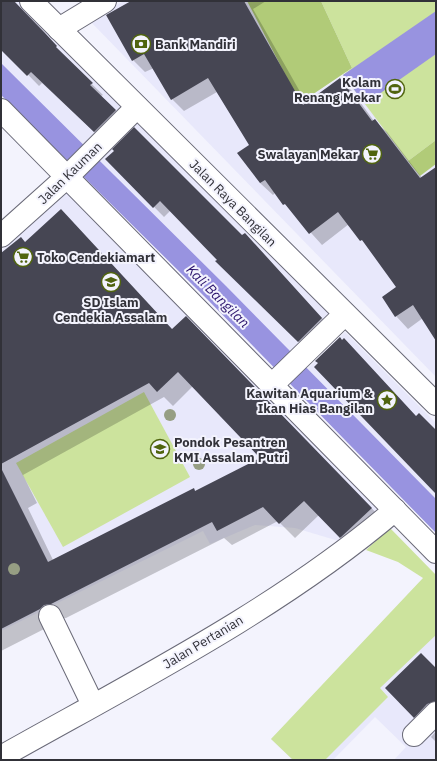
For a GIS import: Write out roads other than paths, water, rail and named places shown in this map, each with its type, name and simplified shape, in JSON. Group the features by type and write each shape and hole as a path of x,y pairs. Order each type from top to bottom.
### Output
{"street":[{"name":"Jalan Raya Bangilan","path":"31,1 436,404"},
{"path":"59,29 106,1"},
{"name":"Jalan Kauman","path":"1,236 71,173 137,107"},
{"path":"1,110 71,173 275,382 394,510 436,552"},
{"path":"275,382 345,314"},
{"name":"Jalan Pertanian","path":"1,757 262,607 329,563 394,510"},
{"path":"50,616 93,705"},
{"path":"414,735 436,713"}],"water":[{"path":"436,11 436,54 365,104 343,75"},
{"name":"Kali Bangilan","path":"1,63 226,286 436,499 436,533 207,299 1,95"}],"place":[{"name":"Bank Mandiri","path":"141,44"},
{"name":"Kolam Renang Mekar","path":"395,89"},
{"name":"Swalayan Mekar","path":"372,154"},
{"name":"Toko Cendekiamart","path":"23,257"},
{"name":"SD Islam Cendekia Assalam","path":"111,282"},
{"name":"Kawitan Aquarium & Ikan Hias Bangilan","path":"387,400"},
{"name":"Pondok Pesantren KMI Assalam Putri","path":"160,449"}]}
